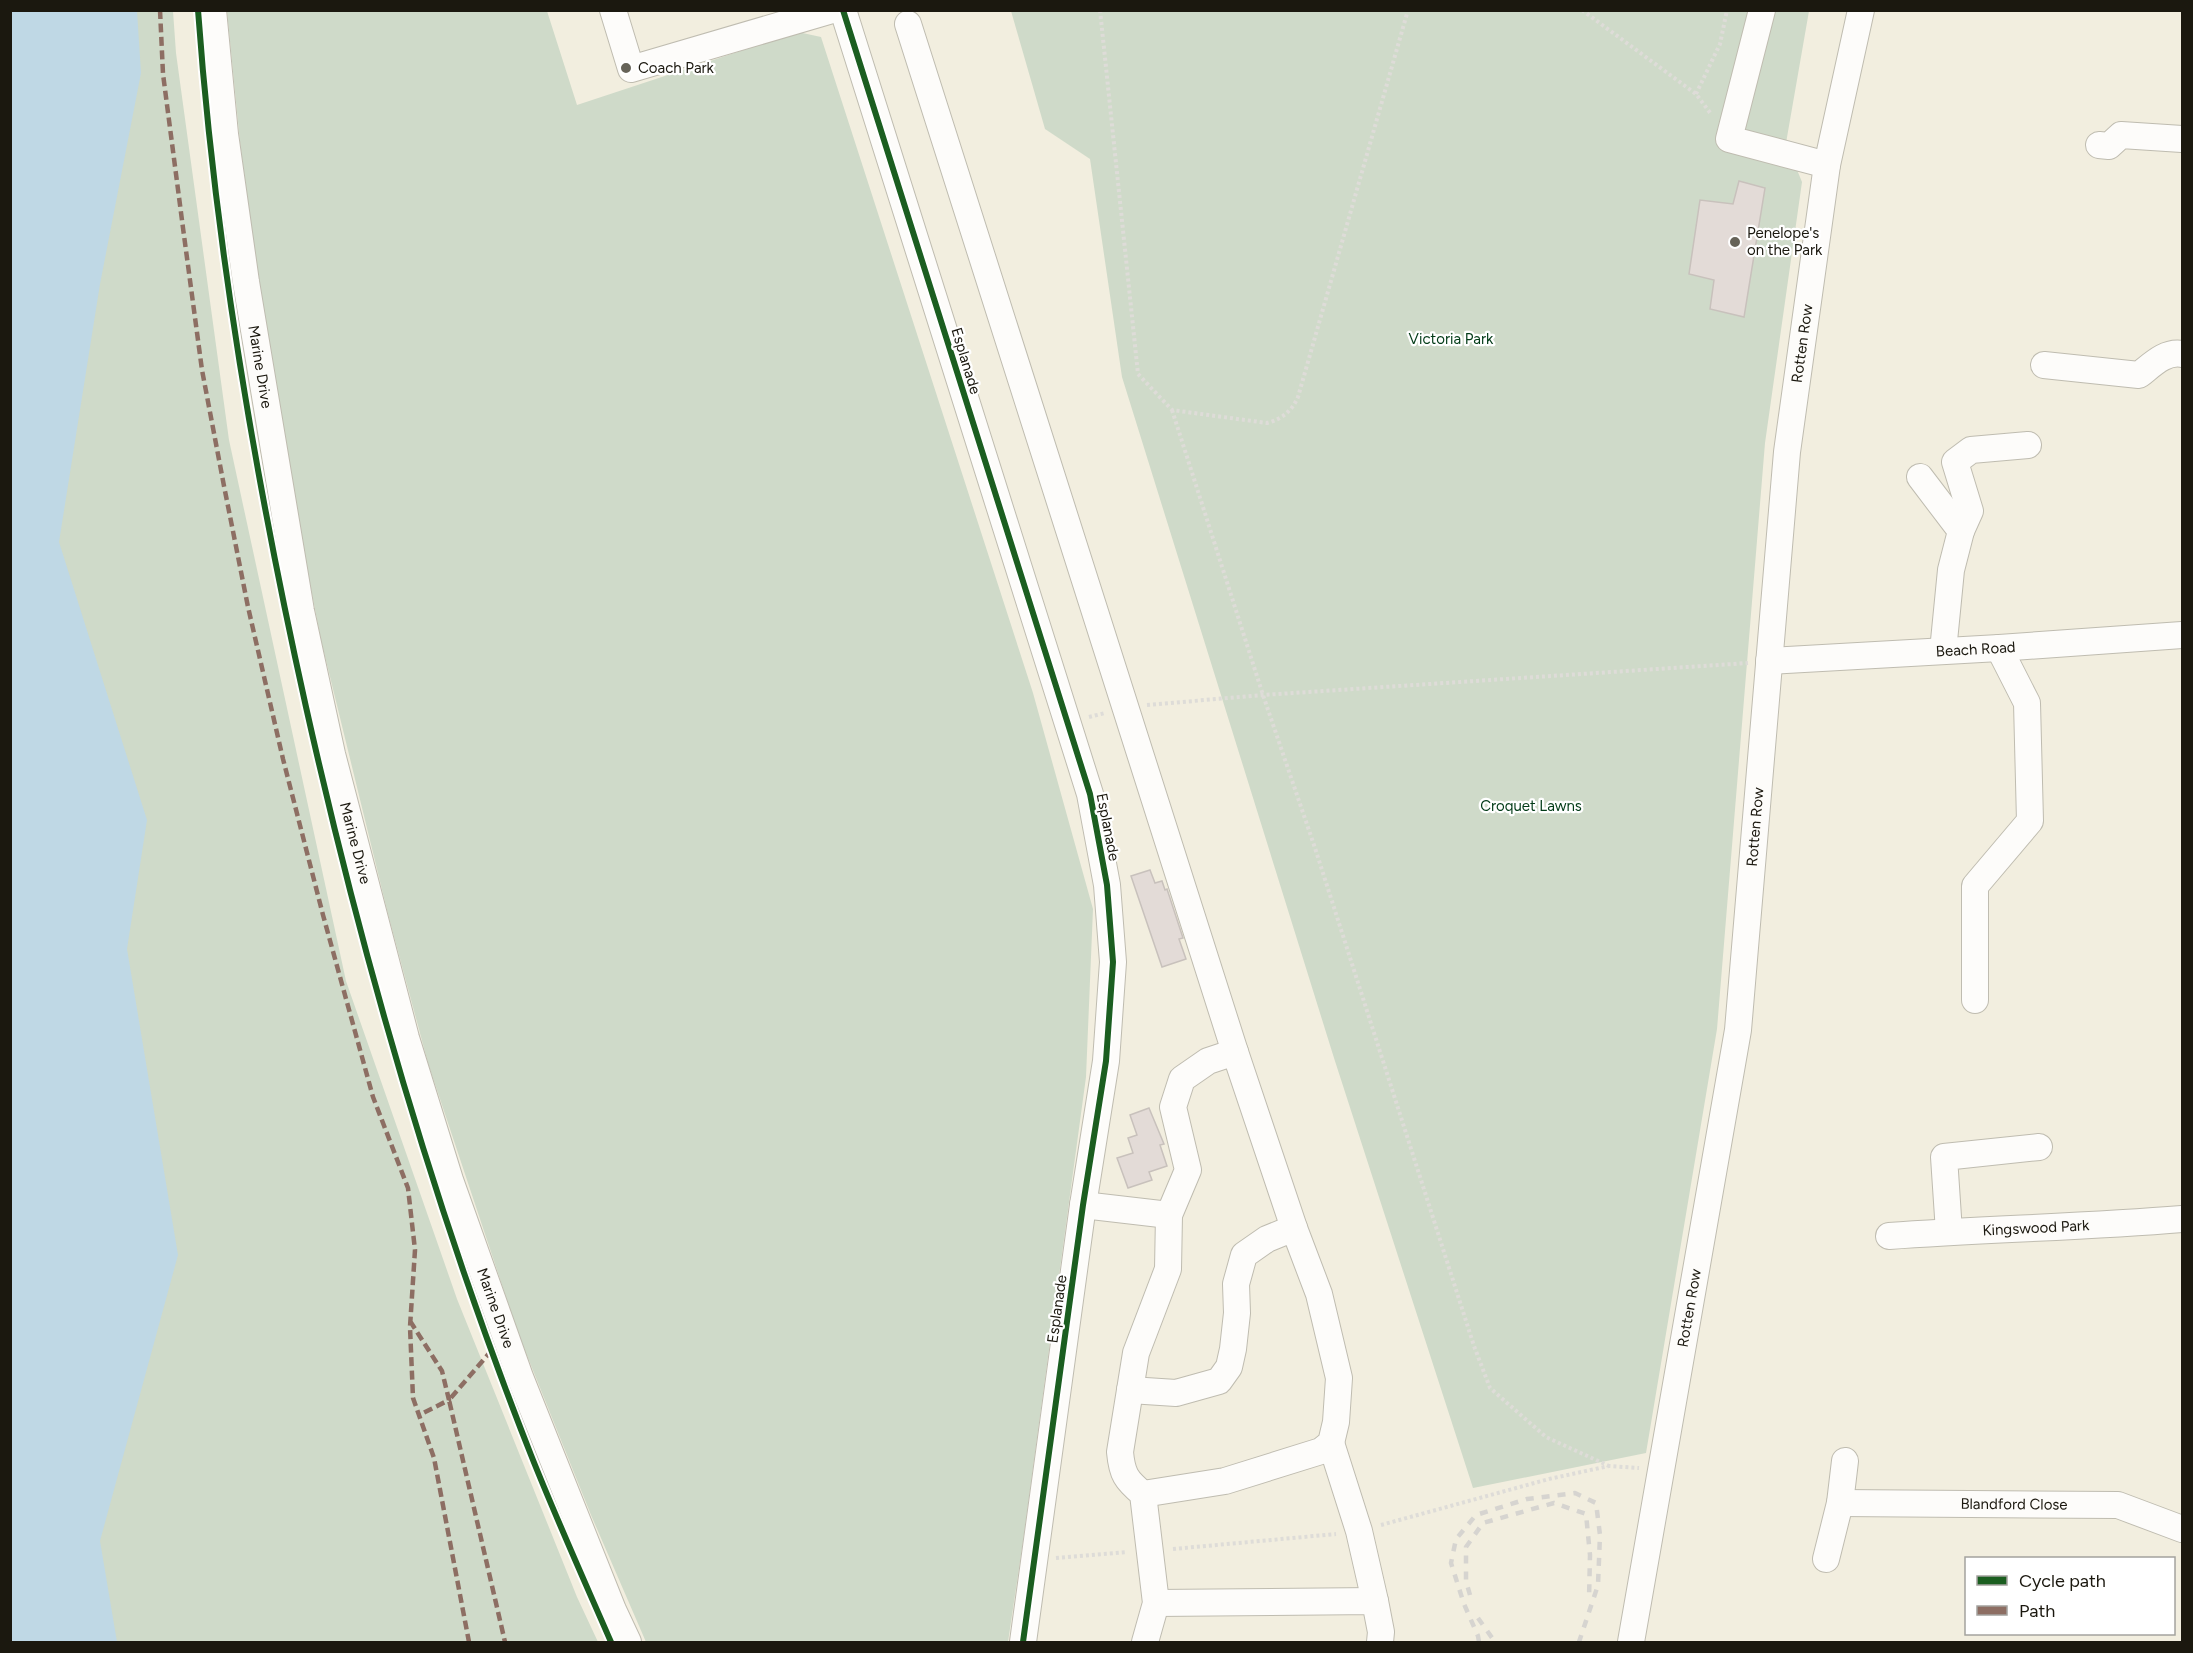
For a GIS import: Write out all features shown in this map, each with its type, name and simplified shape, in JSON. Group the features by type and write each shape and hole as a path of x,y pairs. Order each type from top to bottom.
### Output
{"street":[{"name":"Marine Drive","path":"213,10 225,134 246,282 302,611 332,754 406,1038 450,1180 520,1377 628,1642"},
{"path":"613,10 631,69 832,10"},
{"name":"Esplanade","path":"843,10 1090,794 1107,885 1113,962 1106,1061 1083,1205 1023,1642"},
{"path":"1762,10 1729,139 1827,165"},
{"name":"Rotten Row","path":"1631,1642 1738,1029 1787,452 1827,165 1861,10"},
{"path":"908,24 1235,1052 1294,1228 1319,1294 1339,1378 1336,1422 1331,1443 1359,1531 1382,1632 1380,1642"},
{"path":"2099,145 2109,146 2121,135 2182,139"},
{"path":"2044,365 2139,375 2163,356 2182,354"},
{"path":"1943,651 1951,570 1961,531 1970,511 1955,462 1971,450 2028,445"},
{"path":"1920,477 1961,531"},
{"name":"Beach Road","path":"1769,661 2182,635"},
{"path":"1975,999 1975,886 2030,820 2027,703 1999,648"},
{"path":"1145,1642 1156,1603 1143,1494 1127,1480 1120,1452 1136,1353 1168,1269 1169,1215 1188,1170 1173,1107 1182,1079 1208,1061 1235,1052"},
{"path":"1949,1232 1944,1157 2039,1147"},
{"path":"1083,1205 1169,1215"},
{"name":"Kingswood Park","path":"1889,1236 2100,1226 2182,1219"},
{"path":"1130,1390 1176,1393 1219,1381 1229,1367 1233,1349 1237,1313 1236,1284 1244,1255 1267,1239 1294,1228"},
{"path":"1143,1494 1225,1481 1321,1451 1331,1443"},
{"path":"1826,1559 1840,1503 1845,1461"},
{"name":"Blandford Close","path":"1840,1503 2118,1505 2182,1529"},
{"path":"1156,1603 1375,1601"}],"path":[{"path":"1100,10 1138,374 1172,410 1474,1346 1490,1388 1546,1437 1609,1466"},
{"path":"1172,410 1267,423 1278,420 1294,407 1408,10"},
{"path":"1582,10 1696,94 1729,139"},
{"path":"1696,94 1720,44 1727,10"},
{"path":"1068,724 1125,707 1263,695 1769,661"}],"green space":[{"path":"11,11 173,11 176,53 229,440 346,981 457,1299 577,1597 598,1642 11,1642"},
{"path":"227,11 547,11 577,105 798,32 821,37 1033,693 1093,909 1086,1077 1008,1642 646,1642 591,1515 518,1333 428,1063 388,914 321,640 274,399 240,142"},
{"name":"Victoria Park","path":"1011,11 1809,11 1786,143 1802,182 1765,443 1717,1029 1646,1453 1473,1488 1334,1058 1122,377 1090,159 1045,129"}],"water":[{"path":"11,10 137,11 141,73 100,284 59,542 147,820 127,949 178,1255 100,1541 117,1642 11,1642"}],"building":[{"path":"1739,181 1765,188 1744,317 1710,309 1714,280 1689,274 1700,200 1733,204"},
{"path":"1150,870 1155,883 1162,881 1165,890 1167,889 1183,938 1179,939 1186,959 1162,967 1131,876"},
{"path":"1149,1108 1164,1144 1160,1145 1167,1166 1149,1172 1152,1180 1128,1188 1117,1158 1133,1153 1128,1138 1137,1135 1130,1115"}],"railway":[{"path":"1479,1642 1451,1563 1456,1539 1476,1515 1527,1499 1575,1493 1596,1503 1600,1535 1598,1585 1579,1642"},
{"path":"1470,1595 1466,1581 1466,1547 1483,1523 1554,1503 1586,1514 1590,1555 1589,1600"},
{"path":"1478,1618 1495,1642"}],"marked path":[{"path":"160,10 163,74 202,370 248,607 283,759 373,1097 408,1188 415,1250 410,1327 413,1398 434,1458 469,1642"},
{"path":"410,1321 442,1371 449,1400 419,1415"},
{"path":"492,1350 449,1400 505,1642"}],"cycle path":[{"path":"198,10 205,98 226,273 254,448 287,621 352,897 404,1085 463,1271 531,1455 611,1642"},
{"path":"843,10 1090,794 1107,885 1113,962 1106,1061 1083,1205 1023,1642"}],"place":[{"name":"Coach Park","path":"626,68"},
{"name":"Penelope's on the Park","path":"1735,242"}],"park label":[{"name":"Croquet Lawns","path":"1531,806"}]}
